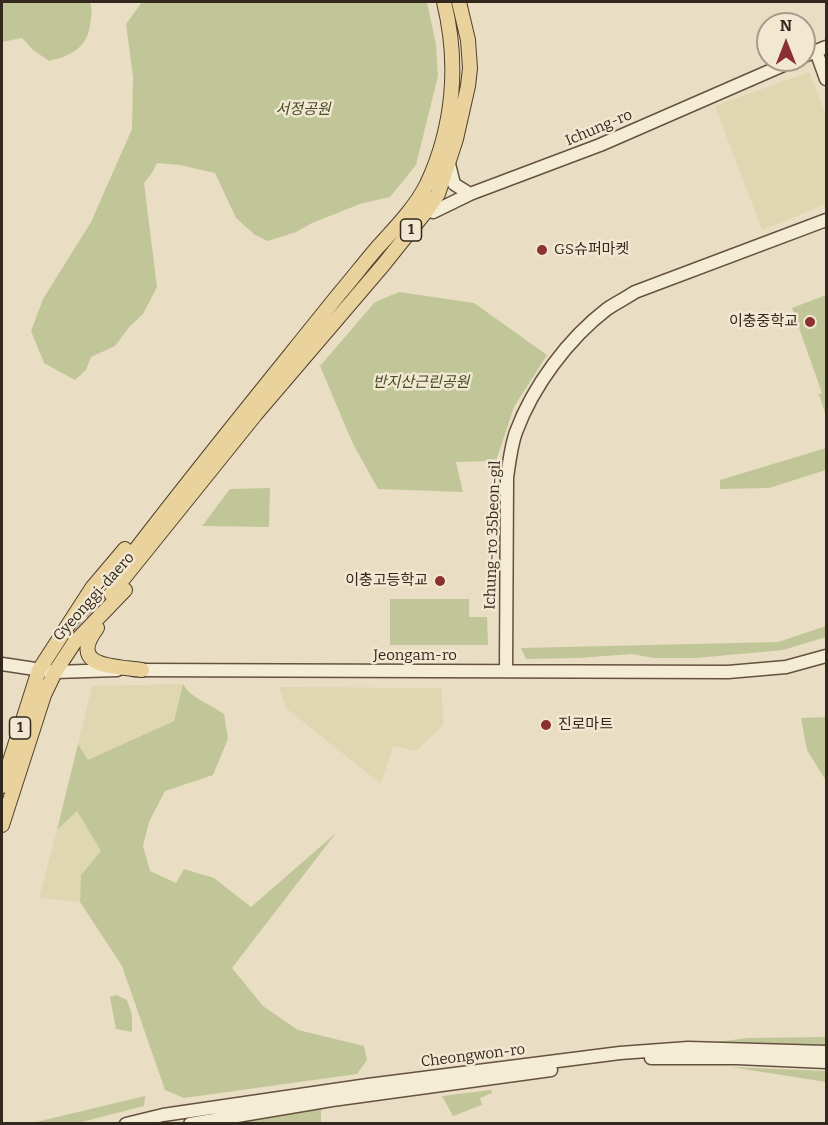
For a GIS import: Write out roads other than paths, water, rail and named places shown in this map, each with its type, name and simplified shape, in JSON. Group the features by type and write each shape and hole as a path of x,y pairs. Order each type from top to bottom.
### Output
{"main road":[{"name":"Gyeonggi-daero","path":"2,825 44,695 55,672 74,643 112,593 245,437 250,413 373,253 412,209 427,184 448,119 454,66 450,27 444,2"},
{"name":"Gyeonggi-daero","path":"2,786 39,670 92,588 157,510 201,451 224,427 250,413 384,264 438,194 449,164 465,105 470,68 468,40 459,2"},
{"path":"112,593 87,641 86,652 91,659 100,664 142,670"}],"street":[{"path":"816,52 826,79"},
{"name":"Ichung-ro","path":"412,209 433,212 470,194 600,145 767,72"},
{"path":"449,164 454,184 470,194"},
{"name":"Ichung-ro 35beon-gil","path":"506,671 507,478 510,455 516,433 532,397 556,362 590,324 607,309 635,292 826,220"},
{"name":"Jeongam-ro","path":"2,664 55,672 142,670 740,671 786,667 826,656"},
{"name":"Cheongwon-ro","path":"126,1124 368,1085 620,1053 688,1048 826,1052"},
{"name":"Cheongwon-ro","path":"190,1124 332,1101 641,1058 737,1058 826,1062"}],"tunnel":[{"path":"59,649 105,589"}],"place":[{"name":"GS슈퍼마켓","path":"542,250"},
{"name":"이충중학교","path":"810,322"},
{"name":"이충고등학교","path":"440,581"},
{"name":"진로마트","path":"546,725"}],"park label":[{"name":"서정공원","path":"303,110"},
{"name":"반지산근린공원","path":"421,383"}]}
